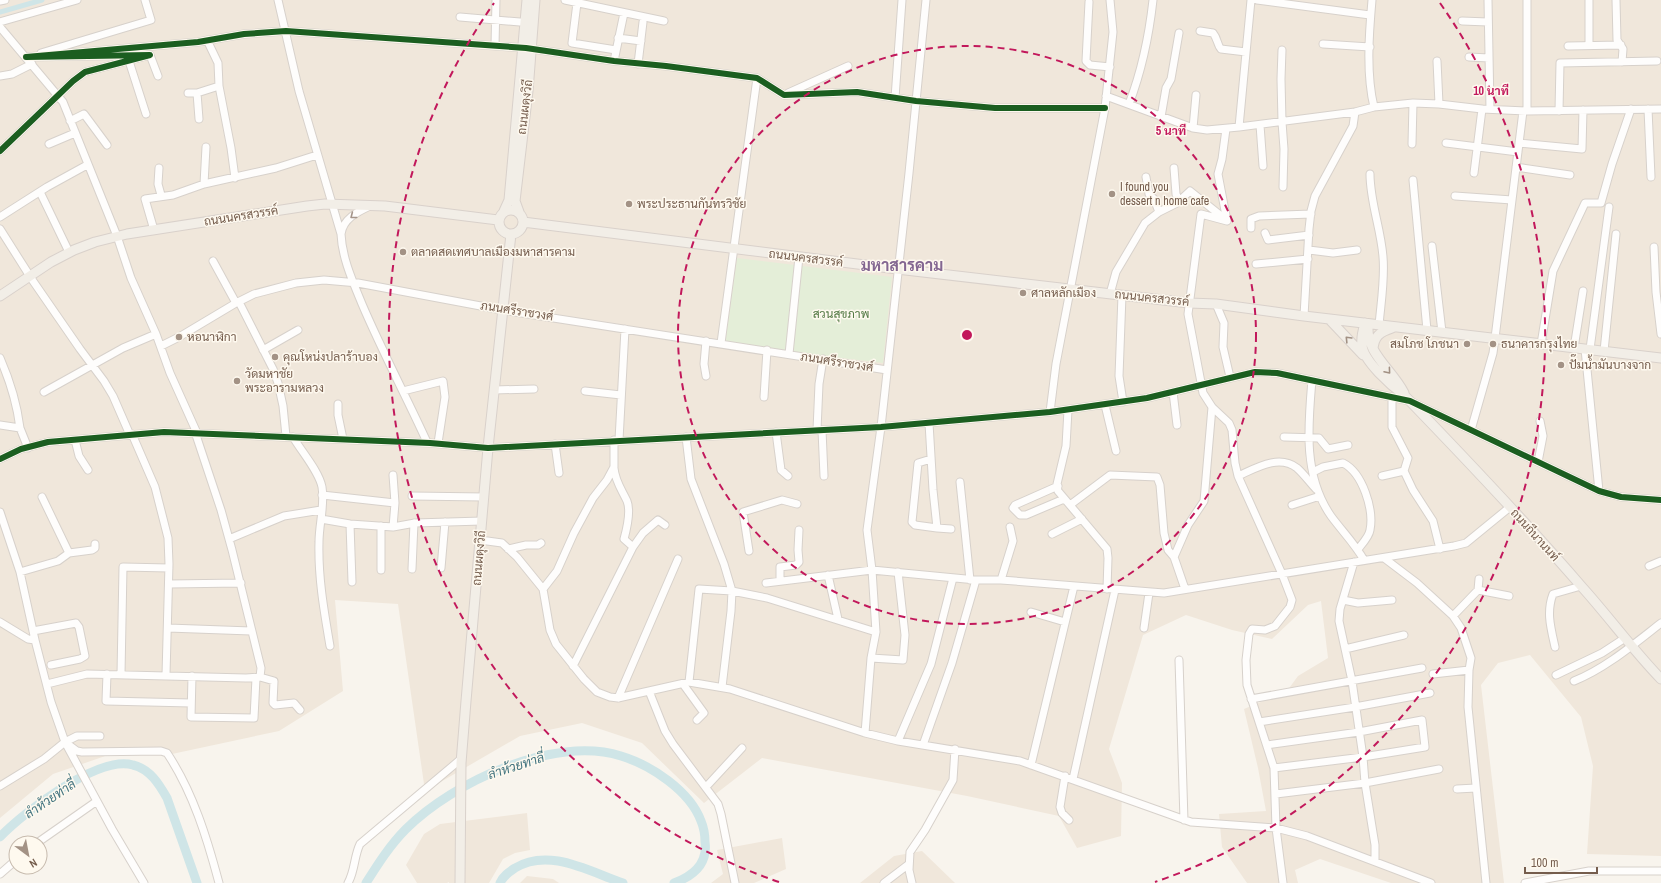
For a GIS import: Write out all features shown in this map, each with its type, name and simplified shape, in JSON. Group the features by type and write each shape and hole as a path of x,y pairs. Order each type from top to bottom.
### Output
{"main road":[{"name":"ถนนผดุงวิถี","path":"519,212 515,201 528,91 527,0"},
{"name":"ถนนผดุงวิถี","path":"504,211 509,200 527,48 535,0"},
{"name":"ถนนนครสวรรค์","path":"0,296 69,252 95,242 117,236 313,205 332,204 372,206 498,220"},
{"path":"512,209 519,212 523,222 519,231 510,234 503,231 498,225 498,220 501,213 504,211 512,209"},
{"name":"ถนนนครสวรรค์","path":"523,222 1072,290 1189,303 1216,304 1304,316 1661,358"},
{"name":"ถนนผดุงวิถี","path":"460,883 461,761 488,448 510,234"},
{"name":"ถนนถีนานนท์","path":"1329,319 1370,355 1392,386 1407,398 1510,508 1581,586 1661,679"},
{"path":"1366,323 1362,346 1370,355"},
{"path":"1370,355 1377,336 1382,331 1395,327"}],"street":[{"path":"0,1 5,0"},
{"path":"0,22 77,0"},
{"path":"26,57 151,20 145,0"},
{"path":"278,0 299,91 341,234 341,243 354,283 383,350 427,442"},
{"path":"495,46 496,0"},
{"path":"565,0 664,21"},
{"path":"895,98 902,0"},
{"path":"865,733 871,658 876,632 872,570 867,530 881,428 926,0"},
{"path":"1050,412 1056,364 1072,290 1105,108 1113,32 1110,0"},
{"path":"1129,104 1142,66 1149,35 1153,0"},
{"path":"1239,127 1251,0"},
{"path":"1257,0 1370,15"},
{"path":"1372,0 1370,15 1370,89 1374,107"},
{"path":"1488,0 1490,110"},
{"path":"1471,430 1493,353 1519,143 1525,111 1527,0"},
{"path":"1589,0 1589,45"},
{"path":"1616,0 1617,40 1623,49 1622,62"},
{"path":"577,2 572,43 616,50"},
{"path":"1089,2 1086,61 1090,64 1110,67"},
{"path":"614,61 624,13"},
{"path":"460,17 520,22"},
{"path":"1462,21 1488,22"},
{"path":"638,64 643,22"},
{"path":"0,27 58,95 117,236 131,278 156,334 170,373 196,432 229,539 261,668 258,678 254,718 191,717 192,676"},
{"path":"26,57 286,31 527,48 614,61 757,78 784,95 858,92 916,101 995,108 1105,108"},
{"path":"1200,31 1213,33 1219,40 1219,47 1221,49 1246,52"},
{"path":"1161,117 1166,88 1172,73 1178,33"},
{"path":"618,38 641,41"},
{"path":"207,40 218,63 219,86 235,178"},
{"path":"1323,44 1370,47"},
{"path":"1568,46 1621,45"},
{"path":"1282,50 1281,79 1284,149 1283,187"},
{"path":"26,57 150,55"},
{"path":"0,152 58,95 85,72 150,55"},
{"path":"150,55 158,76"},
{"path":"1469,57 1489,58"},
{"path":"129,61 146,114"},
{"path":"1437,61 1439,104"},
{"path":"1559,111 1560,63 1657,61"},
{"path":"0,76 12,74 32,64"},
{"path":"784,95 848,66"},
{"path":"721,343 757,78"},
{"path":"188,94 197,93 219,86"},
{"path":"197,93 198,119"},
{"path":"1194,128 1196,94"},
{"path":"1106,96 1161,117 1194,128 1207,130 1260,125 1355,112 1374,107 1413,103 1439,104 1490,110 1525,111 1661,109"},
{"path":"1412,144 1413,103"},
{"path":"1474,173 1482,109"},
{"path":"1540,344 1553,271 1585,203 1601,203 1612,164 1631,109"},
{"path":"1648,109 1651,177"},
{"path":"1519,143 1582,149 1583,110"},
{"path":"1304,316 1309,234 1311,213 1315,196 1353,126 1355,112"},
{"path":"70,121 84,114 107,145"},
{"path":"1260,125 1263,166"},
{"path":"1226,129 1222,159 1218,174 1227,221"},
{"path":"49,144 75,133"},
{"path":"1446,143 1518,152"},
{"path":"204,184 206,146"},
{"path":"154,230 144,199 161,195 173,195 204,184 235,178 317,156"},
{"path":"0,217 87,165"},
{"path":"159,168 158,184 161,195"},
{"path":"1174,168 1176,194 1179,201"},
{"path":"1516,168 1570,175"},
{"path":"1370,174 1371,189 1383,256 1384,276 1379,325"},
{"path":"1146,177 1149,194 1154,199 1159,212"},
{"path":"1413,180 1427,330"},
{"path":"1110,294 1116,272 1145,223 1159,212 1179,201 1190,191 1227,221"},
{"path":"40,192 69,252"},
{"path":"1455,196 1512,200"},
{"path":"341,234 345,222 351,216 372,206"},
{"path":"1599,491 1587,349 1610,207"},
{"path":"1274,211 1311,213"},
{"path":"1251,228 1251,219 1259,216 1311,213"},
{"path":"1227,221 1202,214 1188,314 1203,393 1212,407 1229,423 1232,430 1235,463 1238,476 1282,574 1292,600 1290,607 1276,626 1265,630 1252,628 1249,634 1246,660 1247,685 1274,768 1276,828 1284,883"},
{"path":"0,229 30,276 113,396 155,487 168,538 169,584 166,675"},
{"path":"1264,233 1268,240 1309,234"},
{"path":"1604,351 1616,234"},
{"path":"1432,246 1442,332"},
{"path":"1654,247 1656,292 1661,334"},
{"path":"1309,250 1332,253 1357,250"},
{"path":"789,354 800,257"},
{"path":"1256,264 1308,259"},
{"path":"213,261 238,302 273,369 279,384 290,436 313,469 321,485 322,495 319,542 320,581 330,646"},
{"name":"ภนนศรีราชวงศ์","path":"161,346 254,294 296,283 324,280 354,283 502,310 767,350 887,370"},
{"path":"1574,348 1583,291"},
{"path":"1122,295 1119,376 1123,402"},
{"path":"1216,304 1224,323 1223,347 1230,377"},
{"path":"625,329 622,395 614,476 627,500 629,507 624,539 633,547"},
{"path":"263,350 298,330"},
{"path":"44,392 122,348 156,334"},
{"path":"706,341 704,364 706,376"},
{"path":"764,397 767,350"},
{"path":"0,358 17,407 20,428 28,448"},
{"path":"823,359 819,384 819,430 824,476"},
{"path":"0,459 48,442 164,432 196,432 427,442 488,448 617,440 881,428 1050,412 1105,405 1147,398 1255,372 1277,372 1392,398 1407,398 1599,491 1621,497 1661,500"},
{"path":"1312,380 1308,437 1313,472 1319,494"},
{"path":"403,391 444,381 445,397 438,443"},
{"path":"494,390 534,389"},
{"path":"585,391 622,395"},
{"path":"1173,392 1177,425"},
{"path":"1392,398 1392,427 1408,458 1404,471 1413,490 1433,521 1440,549"},
{"path":"338,404 338,415 343,439"},
{"path":"1105,405 1116,451"},
{"path":"1174,557 1188,525 1204,501 1212,407"},
{"path":"1068,410 1066,446 1058,491 1106,549 1108,558 1107,589"},
{"path":"1538,462 1543,436 1540,421"},
{"path":"929,423 937,528"},
{"path":"0,425 20,428"},
{"path":"776,432 781,470 788,476"},
{"path":"686,437 691,479 724,564 732,591 732,611 722,687"},
{"path":"1284,437 1320,438 1328,449 1348,445"},
{"path":"76,440 79,456 88,470"},
{"path":"555,444 558,472"},
{"path":"931,459 918,463 912,522 915,525 951,528"},
{"path":"1238,476 1276,461 1287,463 1297,468 1319,494 1331,516 1358,549 1364,560"},
{"path":"1313,472 1343,463 1355,472 1367,499 1370,518 1370,532 1358,549"},
{"path":"543,589 557,571 593,498 607,480 614,467"},
{"path":"1382,476 1404,471"},
{"path":"393,475 395,503 393,527"},
{"path":"1070,505 1110,476 1157,477 1160,485 1164,533 1168,550 1174,557 1185,589"},
{"path":"923,745 952,663 973,580 960,482"},
{"path":"1058,486 1015,505 1013,508 1020,515 1026,516 1064,499"},
{"path":"1292,505 1319,494"},
{"path":"322,495 395,503"},
{"path":"412,496 484,497"},
{"path":"42,497 69,553"},
{"path":"748,551 743,512 782,500 797,504"},
{"path":"766,583 872,570 973,580 1002,580 1164,593 1440,549 1466,543 1510,508"},
{"path":"229,539 284,516 321,510"},
{"path":"0,512 20,572 35,640 47,684 67,745 96,800 144,883"},
{"path":"321,519 350,524 393,527 414,523 482,521"},
{"path":"1052,534 1082,519"},
{"path":"574,666 633,547 644,533 658,520 665,525"},
{"path":"441,568 445,522"},
{"path":"412,569 414,523"},
{"path":"350,524 352,582"},
{"path":"381,570 382,526"},
{"path":"1002,580 1013,541 1010,527"},
{"path":"780,581 780,567 796,565 799,562 799,530"},
{"path":"480,540 502,544 517,557 543,589 550,630 556,644 584,679 597,692 610,698 618,698 686,683 722,687 865,733 898,741 1020,761 1184,820 1203,824 1276,828 1307,836 1431,883"},
{"path":"508,549 526,545 538,545 541,543"},
{"path":"20,572 58,561 69,553 92,550 95,548 95,544"},
{"path":"1384,558 1416,583 1453,616 1461,628 1471,658 1469,670 1468,707 1486,883"},
{"path":"618,698 678,559"},
{"path":"1649,566 1661,561"},
{"path":"1354,562 1340,609 1339,621 1352,681 1375,845 1375,861"},
{"path":"121,674 123,567 169,568"},
{"path":"871,658 903,660 905,636 898,572"},
{"path":"828,575 838,620"},
{"path":"898,741 931,664 953,578"},
{"path":"1453,616 1478,590 1479,579"},
{"path":"169,584 241,584"},
{"path":"1031,765 1074,586"},
{"path":"1555,647 1550,623 1550,603 1553,594 1581,586"},
{"path":"697,720 704,713 686,683 700,589 732,591 767,598 876,632"},
{"path":"1073,779 1115,590"},
{"path":"1478,590 1509,596"},
{"path":"1144,628 1149,593"},
{"path":"1343,600 1358,602 1392,600"},
{"path":"1031,612 1065,622"},
{"path":"0,622 28,639 35,640"},
{"path":"1574,681 1591,674 1632,646 1661,622"},
{"path":"34,631 76,623 79,627 85,656 80,659 51,665"},
{"path":"168,628 251,631"},
{"path":"1345,649 1404,635"},
{"path":"1556,675 1602,653 1626,638"},
{"path":"1179,660 1184,820"},
{"path":"1251,698 1422,668"},
{"path":"1433,674 1469,670"},
{"path":"47,684 87,674 258,678 274,681 274,705 294,703 300,710"},
{"path":"107,674 106,701 191,703"},
{"path":"649,691 665,731 681,757 718,804 722,814 735,883"},
{"path":"1258,722 1355,707 1430,693"},
{"path":"1267,745 1359,732 1422,720 1425,747 1363,757 1274,768"},
{"path":"0,786 67,745 77,736 100,736"},
{"path":"67,745 77,751 82,752 161,751 167,754 190,794 211,852 219,883"},
{"path":"706,787 742,748"},
{"path":"912,883 909,864 910,852 925,830 953,780 954,749"},
{"path":"348,883 352,875 360,844 461,761"},
{"path":"1276,794 1366,783 1439,769"},
{"path":"1065,776 1060,807 1062,813 1069,820"},
{"path":"1457,789 1476,788"},
{"path":"48,835 96,800"},
{"path":"884,883 909,864"},
{"path":"0,874 8,867"},
{"path":"1525,883 1589,871 1661,871"}],"shaded area":[{"path":"0,0 1661,0 1661,856 1587,854 1593,766 1581,717 1530,655 1498,663 1481,685 1504,883 1391,883 1320,859 1295,870 1298,883 1247,883 1222,847 1219,814 1266,811 1258,768 1244,709 1287,691 1298,676 1328,658 1321,601 1308,605 1272,639 1232,630 1186,615 1143,635 1109,749 1122,783 1121,836 1077,848 1059,816 967,796 762,758 704,803 642,743 582,723 520,736 425,791 398,604 335,600 343,691 279,731 172,754 114,753 53,774 0,818"},
{"path":"527,813 530,850 515,853 503,859 489,883 417,883 406,865 424,834 440,824"},
{"path":"782,838 786,869 754,883 711,883 723,874 717,850"},
{"path":"922,851 955,883 860,883 894,856"},
{"path":"527,876 553,879 559,883 520,883"}],"green space":[{"name":"สวนสุขภาพ","path":"737,258 892,277 883,363 725,344"}],"waterway":[{"path":"0,12 42,0"},
{"name":"ลำห้วยท่าลี่","path":"366,883 389,848 400,835 426,812 450,795 477,780 506,767 536,757 566,752 594,751 621,756 645,766 657,773 679,790 696,810 703,826 705,837 704,857 702,863 693,873 674,883"},
{"name":"ลำห้วยท่าลี่","path":"0,837 11,826 43,801 82,777 118,764 133,765 149,774 157,782 167,798 197,883"},
{"name":"ลำห้วยท่าลี่","path":"500,883 504,876 515,868 528,862 542,860 569,864 623,883"}],"cycle path":[{"path":"0,151 73,81 85,72 150,55 26,57 198,42 244,34 286,31 526,48 614,61 757,78 784,95 857,92 916,101 995,108 1105,108"},
{"path":"0,459 21,449 48,442 164,432 430,443 488,448 881,427 1050,412 1147,398 1255,372 1277,373 1410,401 1599,491 1621,497 1661,500"}],"place":[{"name":"I found you dessert n home cafe","path":"1112,194"},
{"name":"พระประธานกันทรวิชัย","path":"629,204"},
{"name":"ตลาดสดเทศบาลเมืองมหาสารคาม","path":"403,252"},
{"name":"ศาลหลักเมือง","path":"1023,293"},
{"name":"หอนาฬิกา","path":"179,337"},
{"name":"สมโภช โภชนา","path":"1467,344"},
{"name":"ธนาคารกรุงไทย","path":"1493,344"},
{"name":"คุณโหน่งปลาร้าบอง","path":"275,357"},
{"name":"ปั๊มน้ำมันบางจาก","path":"1561,365"},
{"name":"วัดมหาชัย พระอารามหลวง","path":"237,381"}],"district":[{"name":"มหาสารคาม","path":"902,265"}]}
